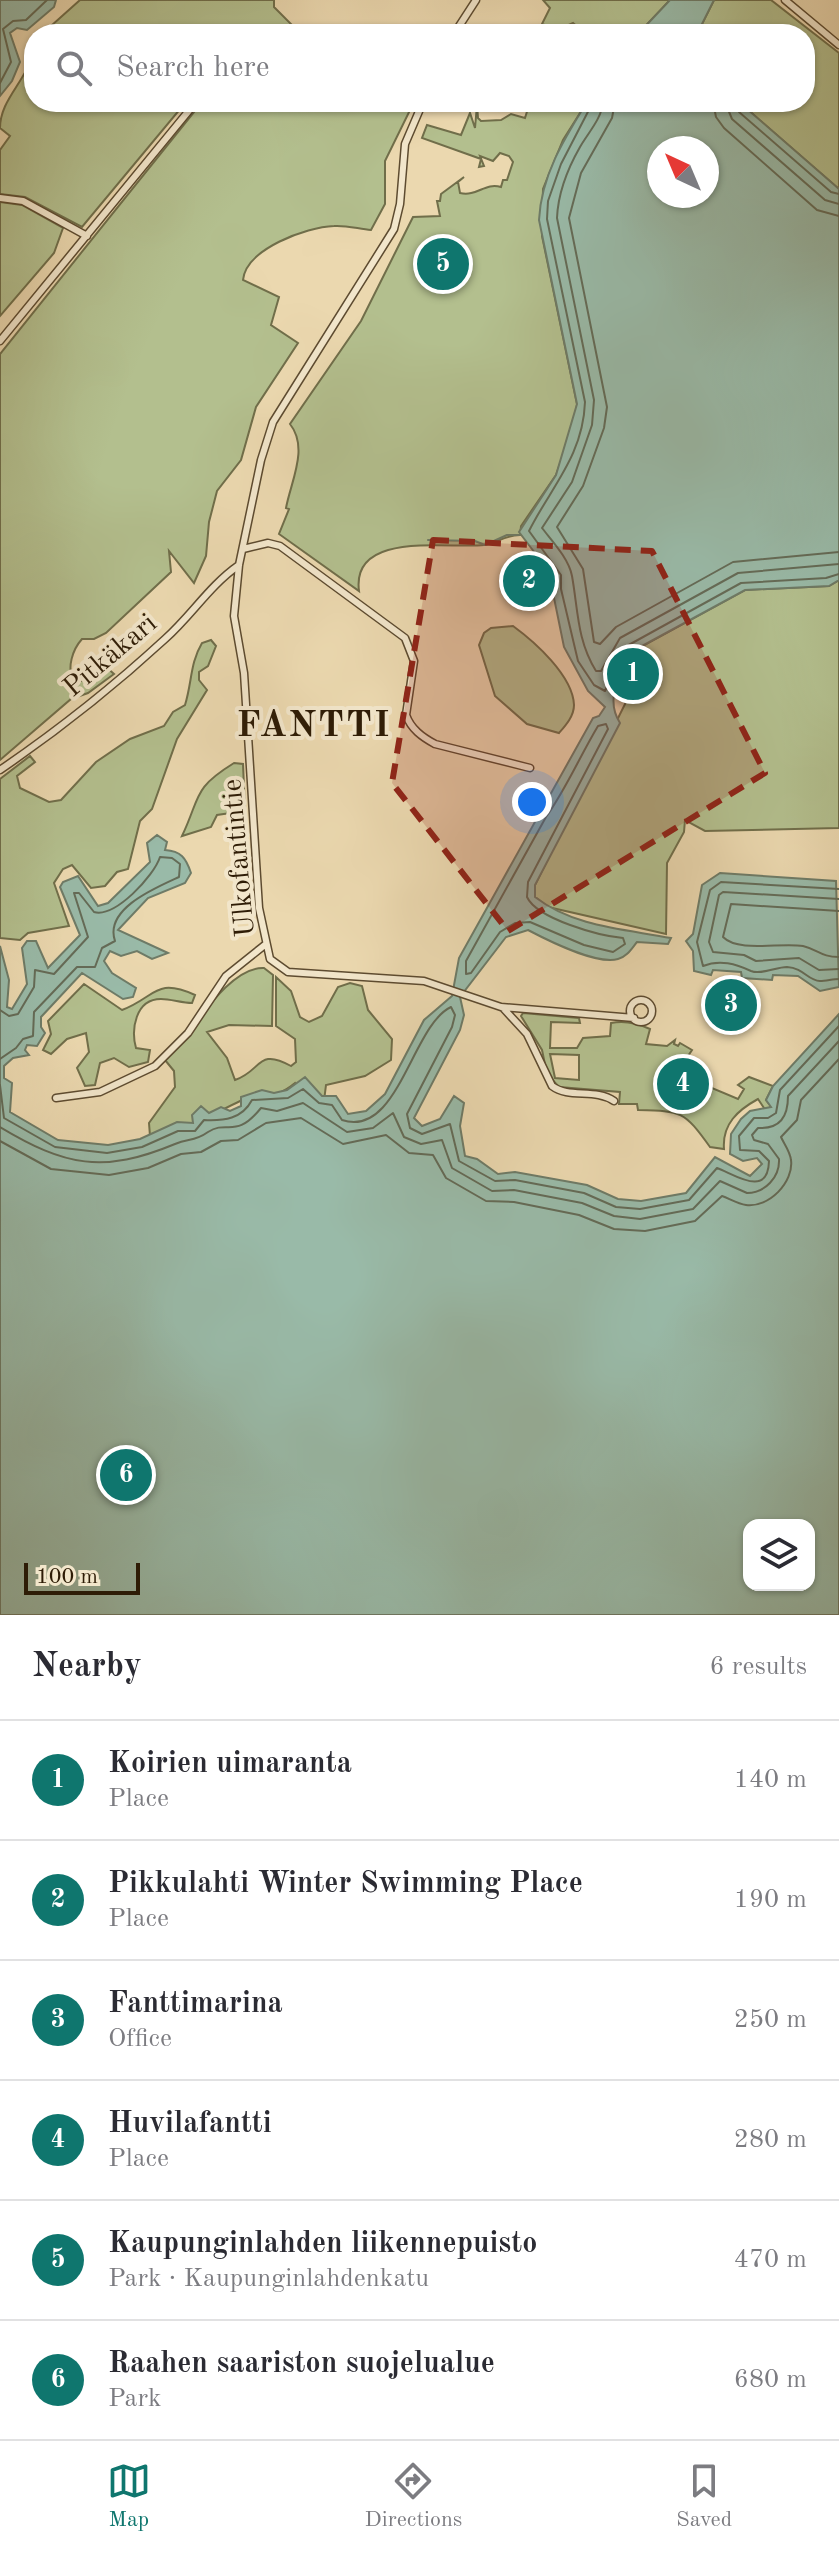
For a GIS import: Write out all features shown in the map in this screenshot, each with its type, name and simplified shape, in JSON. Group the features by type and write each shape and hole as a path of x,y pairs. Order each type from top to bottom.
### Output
{"street":[{"path":"460,24 476,0"},
{"path":"785,0 814,24"},
{"path":"815,25 839,45"},
{"path":"0,341 188,112"},
{"name":"Ulkofantintie","path":"419,112 405,144 400,204 394,229 273,422 261,460 239,565 234,616 244,673 259,908 266,944 270,959 288,972 445,986 501,1007 634,1018"},
{"path":"0,198 23,201 87,236"},
{"path":"243,549 268,543 280,546 405,638 411,646 414,661 406,715 409,723 424,737 435,744 530,768"},
{"name":"Pitkäkari","path":"0,770 138,663 178,627 209,588 239,565"},
{"path":"56,1098 100,1092 155,1066 188,1033 226,976 266,944"},
{"path":"644,1000 652,1007 647,1020 634,1018 632,1005 644,1000"},
{"name":"Ulkofantintie","path":"610,1015 632,1005"},
{"path":"501,1007 515,1017 527,1034 552,1086 558,1091 603,1094 614,1101"}],"highlighted area":[{"path":"433,540 652,551 765,773 508,931 392,783"}],"green space":[{"path":"80,0 274,0 274,7 291,24 53,24"},
{"path":"543,0 670,0 647,24 542,24 550,8"},
{"path":"714,0 771,0 802,24 702,24"},
{"path":"815,34 839,53 839,189 750,112 815,112"},
{"path":"24,74 24,112 178,112 82,227 25,197 0,194 0,150 10,136 0,128 9,99"},
{"path":"194,112 409,112 385,161 385,204 371,230 339,226 308,230 266,250 247,269 243,280 279,297 271,325 298,343 256,407 241,460 217,491 209,522 206,556 194,583 169,551 171,572 106,633 94,639 82,639 73,653 71,670 74,681 83,681 105,666 114,674 88,693 71,699 0,760 0,354"},
{"path":"476,112 481,121 501,120 511,114 525,118 527,112 581,112 563,140 543,189 542,236 577,404 575,420 556,475 521,526 520,535 484,545 427,545 386,551 370,559 361,572 359,591 279,534 289,509 286,508 298,454 298,443 290,424 361,321 413,217 440,216 437,201 440,201 441,194 464,177 458,182 460,193 466,194 490,186 501,187 503,180 507,180 513,162 509,156 500,153 493,161 480,156 484,166 479,167 481,159 422,138 427,125 461,135 470,113 475,128"},
{"path":"0,202 22,205 63,228 54,253 0,316"},
{"path":"839,580 839,828 705,831 685,820 684,832 667,863 666,934 548,907 535,897 535,885 630,694 650,666 637,649 745,590 829,586"},
{"path":"513,626 560,671 572,694 573,713 559,733 527,724 495,696 479,645 484,633 491,628"},
{"path":"211,640 216,646 208,666 199,672 199,680 207,690 177,739 152,809 140,821 128,869 117,872 105,886 91,888 72,865 63,869 54,883 69,926 28,933 20,940 0,938 0,779 30,756 35,762 17,776 20,788 49,802 61,800 96,762 130,739 164,726 173,712 185,705 198,651 202,643"},
{"path":"234,763 243,764 245,811 217,815 211,827 182,836 199,794 220,772"},
{"path":"264,968 273,975 272,1026 229,1025 207,1032 227,1058 235,1080 265,1060 272,1059 291,1066 296,1062 295,1039 276,1026 276,977 291,991 300,1017 309,1022 322,1016 338,987 350,983 362,986 368,1010 392,1039 391,1060 365,1076 326,1085 324,1101 336,1101 311,1103 295,1083 276,1094 250,1097 176,1132 150,1136 149,1123 175,1087 174,1071 165,1060 223,990 250,970"},
{"path":"84,984 122,1010 163,988 195,995 192,1003 161,999 145,1004 137,1017 134,1033 136,1048 150,1050 148,1062 129,1067 114,1058 100,1063 95,1085 85,1086 77,1068 89,1052 86,1033 67,1039 51,1054 43,1050 51,1034 48,1021"},
{"path":"523,1013 579,1018 580,1023 551,1022 550,1048 577,1048 583,1038 610,1036 611,1023 640,1025 650,1029 646,1044 667,1046 675,1040 674,1044 678,1046 680,1043 692,1050 688,1056 708,1071 704,1079 690,1076 687,1080 678,1075 673,1086 688,1093 693,1080 738,1099 744,1089 738,1085 749,1077 773,1086 766,1100 771,1106 766,1111 758,1099 751,1103 729,1125 724,1149 710,1147 681,1115 638,1110 637,1104 619,1104 620,1092 559,1087 547,1074 542,1050 521,1016","holes":["550,1054 579,1055 579,1080 555,1078"]}],"water":[{"path":"0,0 56,0 54,7 34,24 24,24 24,29 17,28 10,33 20,62 12,81 0,96"},
{"path":"670,0 714,0 702,24 647,24"},
{"path":"581,112 750,112 839,189 839,580 829,586 745,590 629,653 614,697 620,723 535,885 535,897 583,921 671,938 668,944 637,942 624,956 609,960 572,950 528,930 506,937 460,997 464,1015 460,1030 414,1118 422,1126 440,1119 454,1096 464,1103 460,1126 465,1156 477,1159 498,1174 515,1172 587,1185 618,1199 641,1201 686,1193 715,1157 750,1176 762,1164 757,1158 743,1161 730,1154 731,1134 750,1111 771,1107 766,1100 773,1086 839,1014 839,1615 0,1615 0,946 9,980 7,1007 12,1009 27,984 22,948 27,941 36,941 48,968 80,935 60,887 63,882 78,876 98,906 108,903 150,862 147,843 157,835 167,842 165,850 185,859 191,873 185,883 148,898 118,930 168,953 152,959 137,951 121,956 110,951 104,961 112,973 136,988 133,997 123,999 82,973 41,1017 41,1027 45,1033 37,1046 27,1045 25,1050 29,1055 13,1058 4,1066 4,1078 12,1083 10,1112 58,1140 108,1145 140,1139 177,1122 193,1123 192,1115 201,1106 209,1113 221,1107 230,1111 241,1106 241,1097 262,1090 274,1093 287,1090 305,1077 322,1096 336,1096 348,1114 366,1111 385,1094 424,1020 452,996 459,958 593,718 599,716 605,707 588,691 564,647 553,593 554,578 519,532 556,475 577,404 539,220 549,173"},
{"path":"720,873 836,881 839,987 820,991 798,976 773,975 772,980 742,978 741,972 713,970 711,975 694,971 693,951 686,941 693,934 702,885"}],"waterway":[{"path":"428,540 475,541 485,545 507,535 520,535"}],"place":[{"name":"Kaupunginlahden liikennepuisto","path":"443,264"},
{"name":"Pikkulahti Winter Swimming Place","path":"529,581"},
{"name":"Koirien uimaranta","path":"633,674"},
{"name":"Fanttimarina","path":"731,1005"},
{"name":"Huvilafantti","path":"683,1084"},
{"name":"Raahen saariston suojelualue","path":"126,1475"}],"district":[{"name":"FANTTI","path":"314,723"}]}
